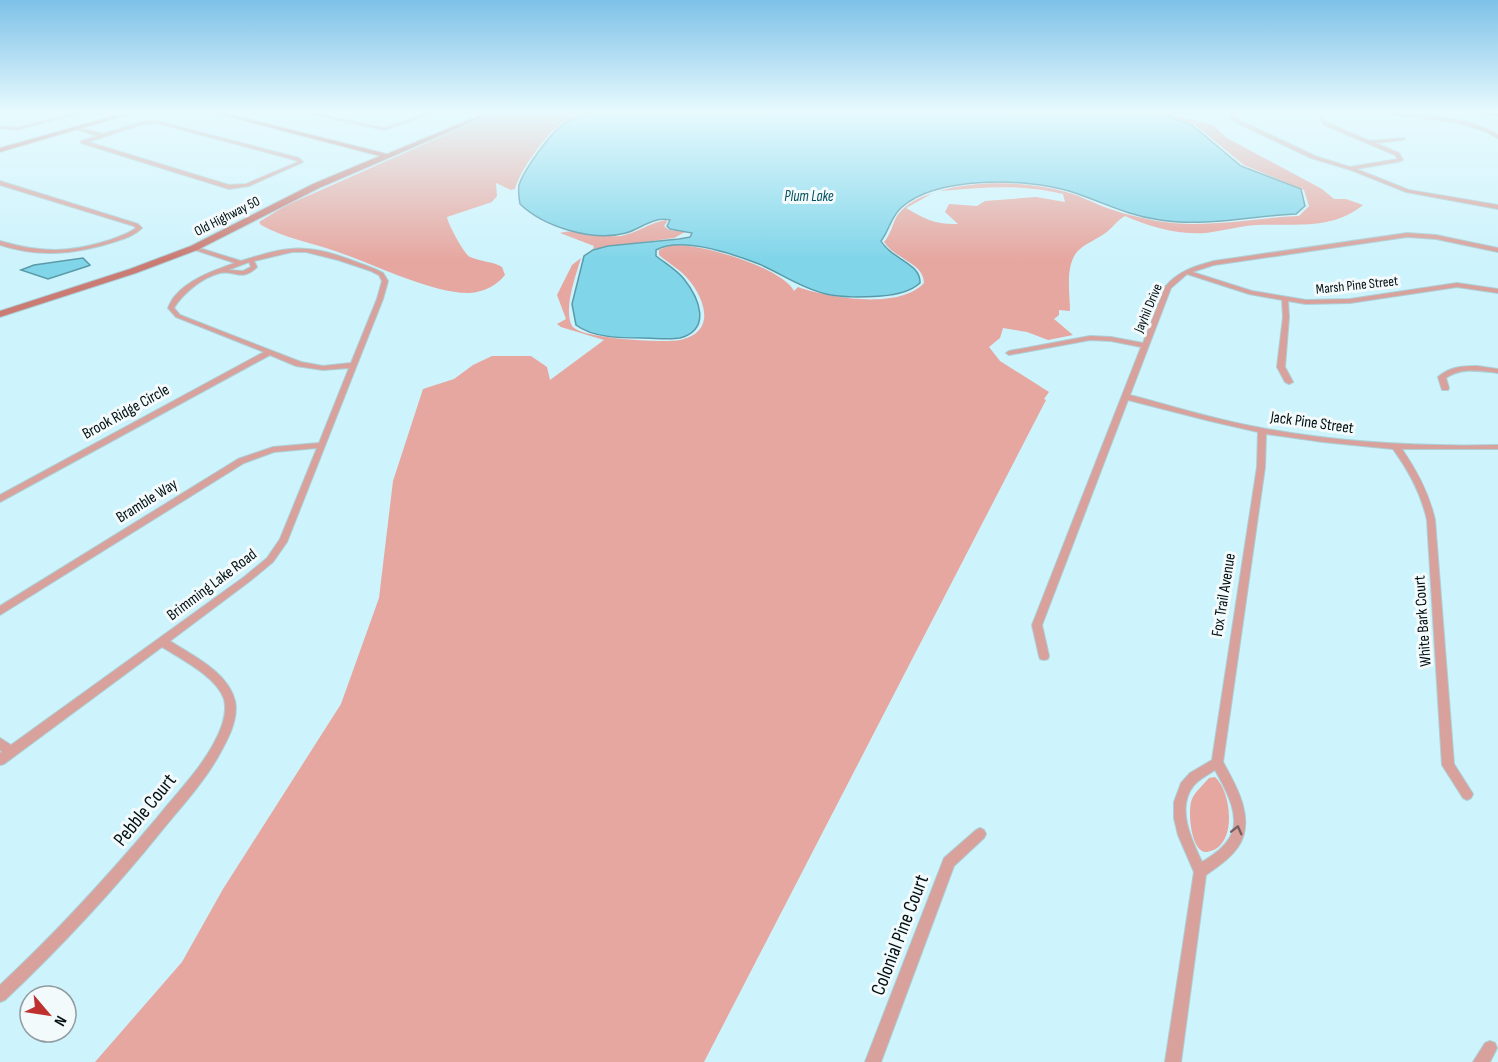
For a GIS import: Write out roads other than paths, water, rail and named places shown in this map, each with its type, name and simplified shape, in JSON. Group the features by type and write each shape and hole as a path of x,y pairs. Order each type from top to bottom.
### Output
{"main road":[{"name":"Old Highway 50","path":"0,314 133,271 194,248 316,186 374,162"}],"street":[{"path":"146,162 229,187 247,185 300,162"},
{"path":"1328,162 1413,193 1498,207"},
{"path":"1349,168 1393,162"},
{"path":"0,183 136,225 139,228 111,241 61,253 27,252 0,243"},
{"name":"Jayhil Drive","path":"1044,656 1037,625 1168,287 1186,272 1214,263 1407,235 1442,238 1498,250"},
{"path":"194,248 240,263"},
{"name":"Brimming Lake Road","path":"0,760 247,579 277,553 284,540 386,283 381,274 307,250 281,251 240,263 182,292 172,303 173,312 186,321 268,353 313,367 353,365"},
{"path":"224,271 239,273 249,271 254,267 250,260"},
{"name":"Marsh Pine Street","path":"1186,272 1237,289 1285,300 1350,301 1457,285 1498,291"},
{"path":"1285,300 1286,317 1281,367 1289,382"},
{"path":"1009,353 1090,338 1111,339 1145,346"},
{"name":"Brook Ridge Circle","path":"0,499 268,353"},
{"path":"1445,388 1442,377 1454,370 1476,369 1498,372"},
{"name":"Jack Pine Street","path":"1126,397 1262,431 1397,448 1498,447"},
{"name":"Fox Trail Avenue","path":"1217,763 1262,467 1262,431"},
{"name":"Bramble Way","path":"0,611 241,461 273,450 320,445"},
{"name":"White Bark Court","path":"1397,448 1421,486 1431,519 1448,765 1467,794"},
{"name":"Pebble Court","path":"0,995 93,901 136,853 195,780 224,735 231,707 221,684 207,671 161,641"},
{"path":"0,743 11,752"},
{"path":"1173,1062 1200,872 1184,835 1180,818 1180,802 1185,787 1194,777 1217,763 1234,792 1239,824 1236,837 1228,851 1200,872"},
{"name":"Colonial Pine Court","path":"873,1062 949,862 980,834"},
{"path":"1481,1062 1490,1048"}],"water":[{"name":"Plum Lake","path":"532,162 1236,162 1241,166 1301,189 1305,206 1296,214 1211,222 1177,222 1136,215 1069,191 1051,187 1006,182 959,185 917,197 902,207 881,241 891,252 911,266 919,276 920,283 907,291 881,296 833,295 808,288 759,264 722,251 693,246 667,246 656,250 656,256 681,276 694,295 700,312 696,328 690,334 676,339 626,338 591,333 576,325 572,304 584,256 593,250 608,246 679,239 690,237 692,233 670,229 667,226 670,220 664,219 653,221 626,233 599,236 555,226 542,220 520,204 519,185"},
{"path":"83,258 90,265 48,279 21,270 34,265"}]}
